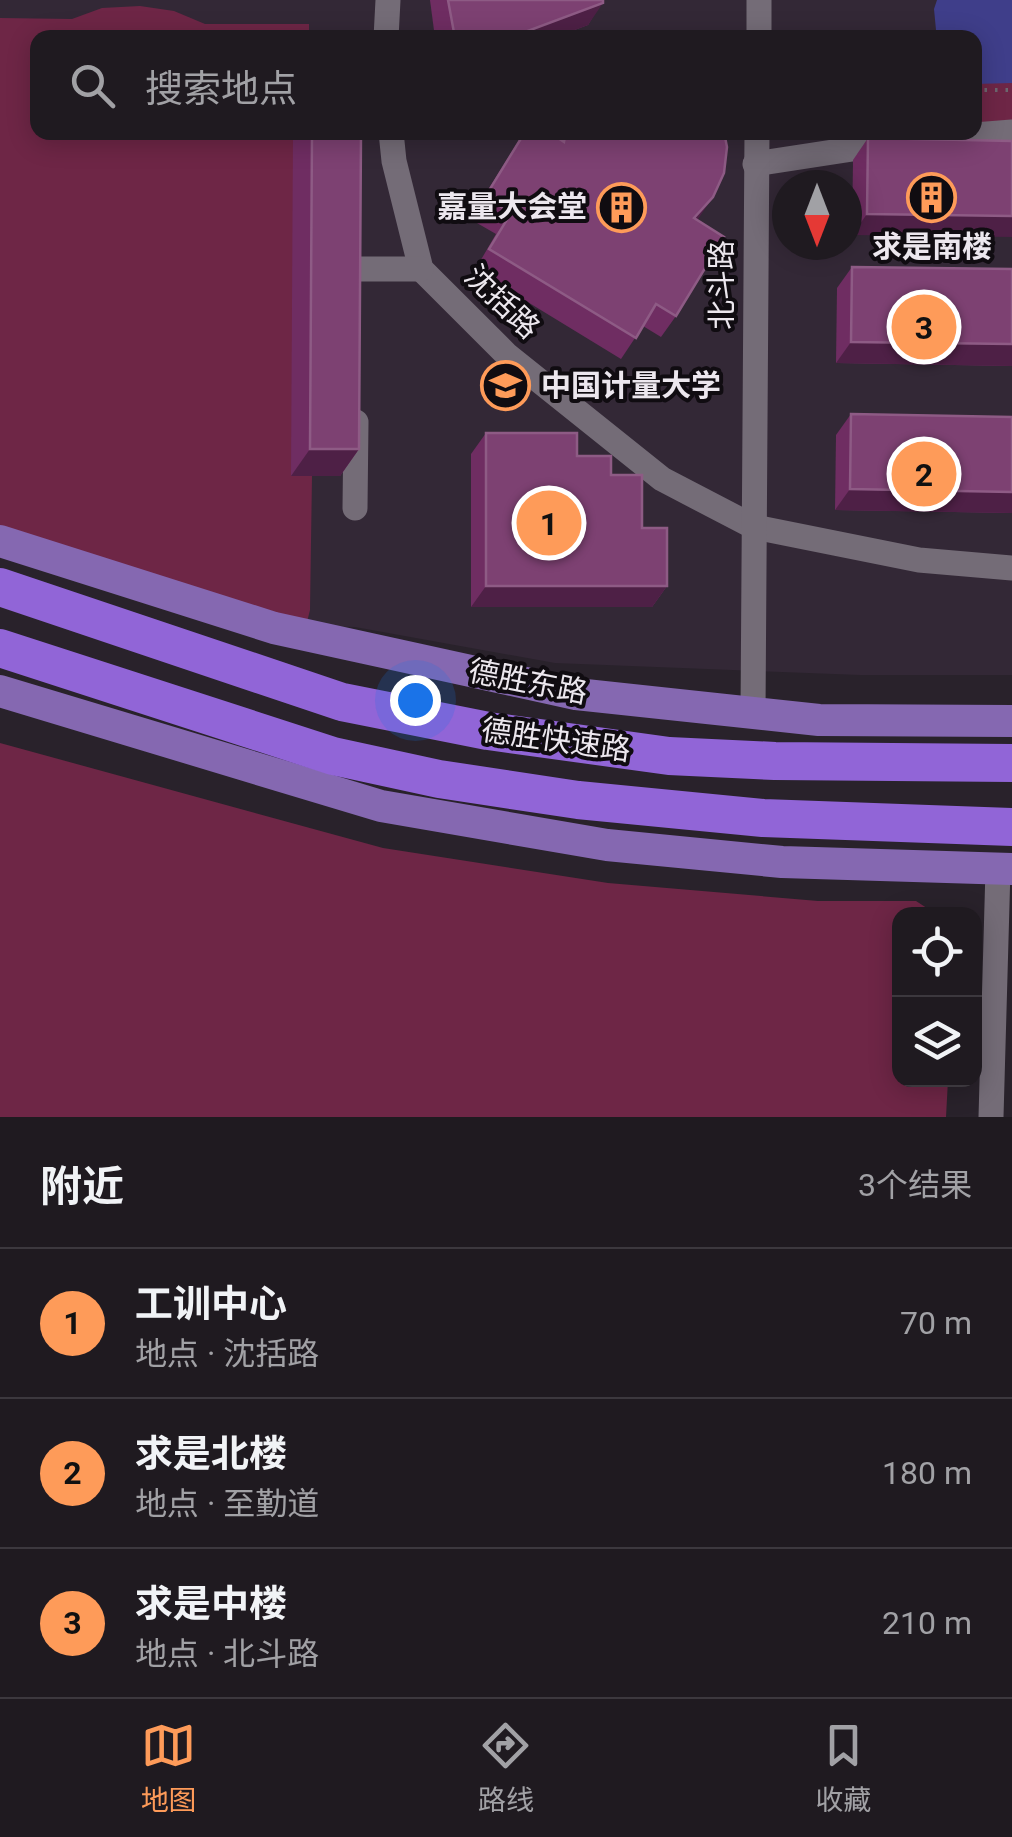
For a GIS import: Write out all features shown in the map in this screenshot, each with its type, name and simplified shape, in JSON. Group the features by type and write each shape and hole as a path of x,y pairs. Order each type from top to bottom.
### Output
{"highway":[{"name":"德胜快速路","path":"0,587 342,702 488,730 669,756 775,761 1012,762"},
{"name":"德胜快速路","path":"0,648 334,756 439,779 578,800 763,818 1012,827"}],"main road":[{"name":"德胜东路","path":"0,541 274,628 576,694 819,720 1012,721"},
{"path":"0,691 381,806 626,847 782,862 1005,869"}],"street":[{"path":"386,30 388,0"},
{"path":"759,0 759,30"},
{"path":"982,134 1012,132"},
{"name":"沈括路","path":"392,140 421,269 508,355 662,479 754,526 919,560 1012,568"},
{"name":"北斗路","path":"753,713 756,140"},
{"path":"755,164 911,140"},
{"path":"356,269 421,269"},
{"path":"356,388 356,508"},
{"path":"991,1117 1005,869"}],"path":[{"path":"982,90 1012,90"}],"shaded area":[{"name":"中国计量大学","path":"0,0 1012,0 1012,675 860,675 555,663 355,627 306,626 0,527"},
{"path":"937,0 1012,0 1012,83 982,84 982,30 936,30"},
{"path":"1012,0 1012,132 982,135 982,30"},
{"path":"140,6 174,11 205,24 309,24 309,30 30,30 30,140 293,140 312,476 310,610 306,626 0,527 0,18 72,19 102,8"},
{"path":"880,140 926,140 883,144"},
{"path":"0,743 383,848 608,883 818,901 916,901 925,907 892,907 892,1087 948,1087 946,1117 0,1117"}],"building":[{"path":"448,0 603,0 530,30 454,30"},
{"path":"312,140 361,140 359,449 310,449"},
{"path":"520,140 726,140 724,173 713,197 694,218 724,237 676,316 656,304 636,338 489,249 511,213 485,197"},
{"name":"求是南楼","path":"868,140 1012,141 1012,216 867,214"},
{"path":"852,267 1012,269 1012,344 851,342"},
{"path":"851,414 1012,417 1012,492 850,489"},
{"path":"486,433 577,433 577,456 611,456 611,475 642,475 642,528 667,528 667,586 486,586"}],"place":[{"name":"求是南楼","path":"932,198"},
{"name":"嘉量大会堂","path":"622,207"},
{"name":"求是中楼","path":"924,327"},
{"name":"中国计量大学","path":"506,386"},
{"name":"求是北楼","path":"924,474"},
{"name":"工训中心","path":"549,523"}]}
